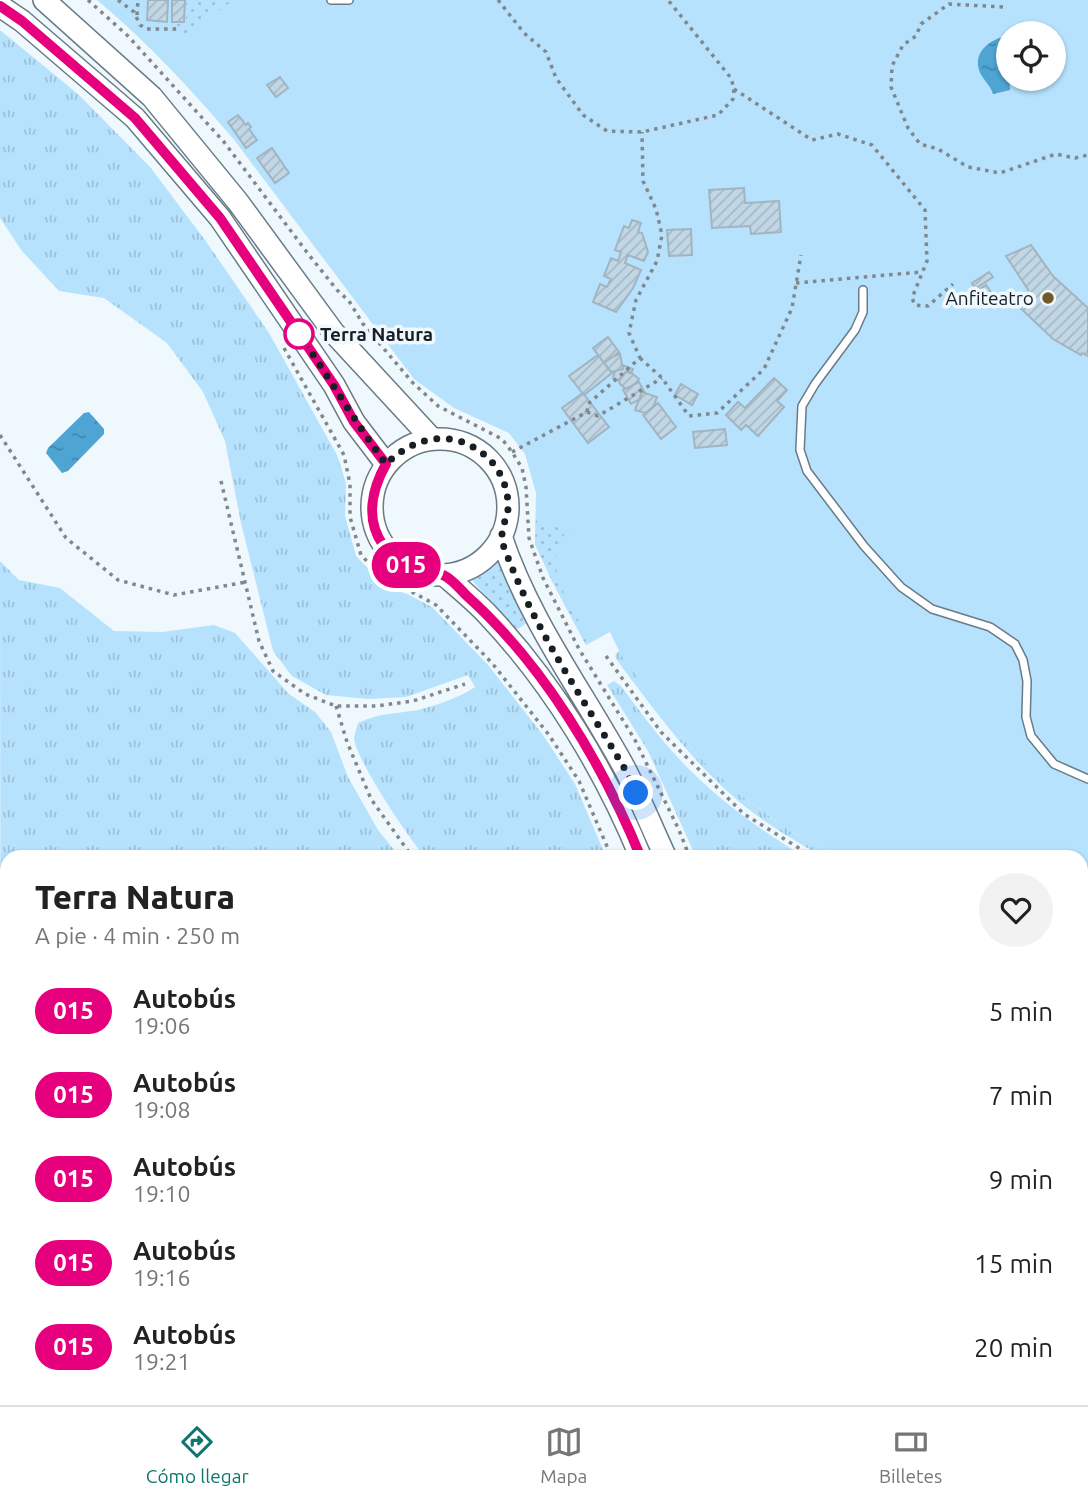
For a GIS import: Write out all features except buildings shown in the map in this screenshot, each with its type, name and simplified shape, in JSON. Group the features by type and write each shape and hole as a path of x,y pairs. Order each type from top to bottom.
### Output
{"main road":[{"path":"44,0 152,97 238,202 334,333 432,439"},
{"path":"0,6 22,21 135,118 220,218 334,385 354,422 386,464"},
{"path":"432,439 448,439 478,450 495,467 506,490 508,508 501,536 486,556 472,567 444,575 413,570 396,559 382,543 374,524 371,503 376,483 386,464 407,447 432,439"},
{"path":"501,536 509,561 539,625 626,771 662,850"},
{"path":"444,575 487,613 539,677 583,742 637,850"}],"lane":[{"path":"331,0 349,0"},
{"path":"863,290 863,312 855,330 802,405 800,450 807,471 864,547 901,587 932,609 990,627 1015,644 1023,660 1027,681 1026,717 1031,736 1054,764 1088,779"}],"path":[{"path":"118,0 138,17"},
{"path":"138,0 140,25 147,29 181,29"},
{"path":"498,0 524,33 546,52 556,78 583,115 607,131 642,132 718,115 733,99 731,78 668,0"},
{"path":"1003,7 950,4 921,24 916,36 903,45 892,66 891,87 908,128 920,144 938,149 968,167 1000,173 1056,154 1075,158 1088,155"},
{"path":"734,89 812,140 838,134 872,145 925,210 927,261 912,298 915,305 928,306 953,284"},
{"path":"642,132 643,181 656,209 662,235 657,261 636,300 629,333 640,358 662,378 689,416 717,413 764,369 792,308 801,255"},
{"path":"882,276 922,272"},
{"path":"796,283 846,278"},
{"path":"280,342 344,455 350,484 350,517 361,555 387,583 436,605 492,663 549,735 579,781 608,850"},
{"path":"587,412 588,404 640,358"},
{"path":"512,452 587,412 598,416 662,378"},
{"path":"0,435 66,538 118,580 174,595 246,582"},
{"path":"221,481 259,640 273,671 305,694 336,706 376,706 413,701 465,684"},
{"path":"606,656 661,732 744,814 802,850"},
{"path":"336,706 370,799 406,850"}],"green space":[{"name":"Terra Natura","path":"97,0 1088,0 1088,850 827,850 790,831 742,796 697,755 672,725 621,655 610,632 586,645 535,544 536,493 525,454 509,433 454,408 414,379 235,141 169,68"},
{"path":"196,0 232,1 185,37 174,24 186,24 186,3"},
{"path":"0,30 78,94 150,167 205,240 269,333 337,455 346,483 345,516 356,556 386,587 432,607 488,665 543,735 575,784 603,850 420,850 364,765 354,736 358,723 380,716 418,710 462,695 475,687 468,675 406,697 369,699 326,695 292,676 273,651 241,523 225,441 203,392 167,343 104,298 59,291 22,251 0,218"},
{"path":"536,516 551,525 570,529 560,541 556,570 567,600 591,642 586,645 535,544"},
{"path":"496,557 527,623 516,630 469,577 490,565"},
{"path":"0,561 19,580 60,588 114,631 162,632 214,625 235,633 289,694 315,712 331,732 348,777 378,830 394,850 0,850"},
{"path":"619,650 672,725 697,755 742,796 790,831 827,850 812,850 803,846 739,802 676,737 615,656"},
{"path":"614,681 621,686 671,750 701,781 751,822 794,850 693,850 648,751 607,685"}],"water":[{"path":"996,39 996,91 1006,91 993,94 979,70 978,63 981,51"},
{"path":"89,412 104,429 104,434 68,471 62,473 46,453 48,448 84,413"}],"bus line":[{"name":"015","path":"0,6 22,21 135,118 220,218 334,385 354,422 386,464 376,483 371,503 374,524 382,543 396,559 413,570 444,575 487,613 514,644 583,742 638,850"}],"place":[{"name":"Anfiteatro","path":"1048,298"},
{"name":"Terra Natura","path":"299,334"}],"route":[{"path":"299,334 334,385 354,422 386,464 415,443 432,439 464,443 491,461 506,490 508,508 501,536 509,561 539,625 626,771 636,793"}]}
